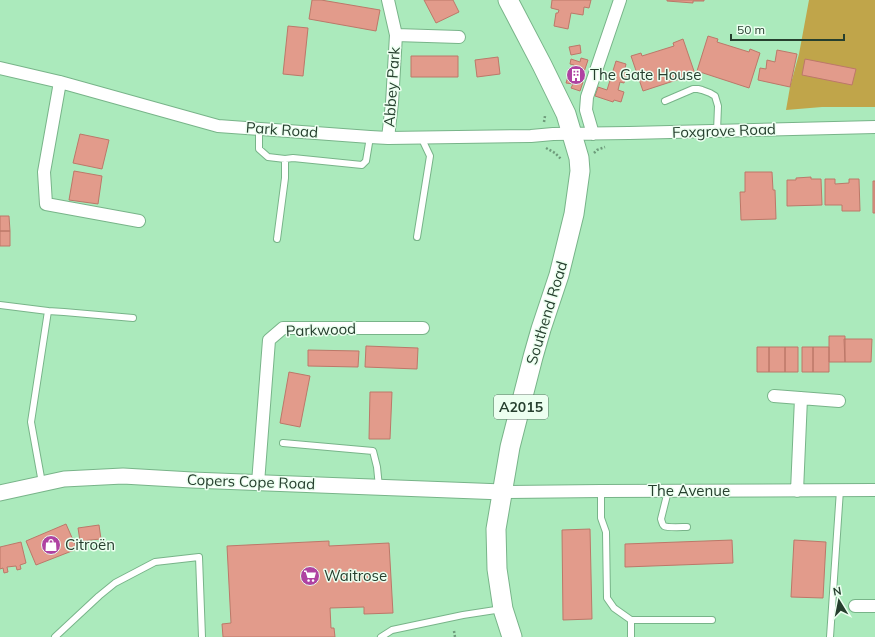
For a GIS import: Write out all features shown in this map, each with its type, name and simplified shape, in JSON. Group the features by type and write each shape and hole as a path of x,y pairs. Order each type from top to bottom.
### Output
{"main road":[{"name":"Southend Road","path":"508,0 566,114 580,171 574,214 559,275 533,357 510,447 496,529 497,569 503,609 512,637"}],"street":[{"name":"Abbey Park","path":"388,0 396,35 392,103 388,138"},
{"path":"593,134 586,110 587,97 620,0"},
{"name":"Abbey Park","path":"396,35 459,37"},
{"name":"Park Road","path":"0,68 60,82 218,126 388,138 572,134"},
{"path":"60,82 44,172 46,204 139,221"},
{"name":"Foxgrove Road","path":"572,134 875,127"},
{"name":"Parkwood","path":"258,482 269,340 283,328 423,328"},
{"path":"774,396 839,400"},
{"path":"797,491 802,398"},
{"name":"Copers Cope Road","path":"0,493 64,479 122,476 503,492"},
{"name":"The Avenue","path":"503,492 875,490"},
{"path":"855,606 875,606"}],"lane":[{"path":"665,101 698,88 710,93 715,96 718,106 717,131"},
{"path":"259,129 259,149 268,157 362,165 366,161 370,137"},
{"path":"417,237 430,156 421,137"},
{"path":"277,239 285,178 285,159"},
{"path":"0,305 48,312 133,318"},
{"path":"42,483 31,422 48,312"},
{"path":"283,443 373,451 377,467 378,487"},
{"path":"830,637 840,490"},
{"path":"601,491 601,518 606,532 607,598 614,608 631,620 712,620"},
{"path":"668,491 661,519 662,523 664,526 668,527 686,527"},
{"path":"55,637 115,583 155,562 199,557 202,637"},
{"path":"381,637 392,630 463,615 503,609"},
{"path":"631,620 631,637"}],"path":[{"path":"544,121 545,116"},
{"path":"594,153 596,150 602,148"},
{"path":"550,150 560,158"},
{"path":"454,631 456,637"}],"shaded area":[{"path":"809,0 875,0 875,107 822,107 786,110 790,87 799,54"}],"building":[{"path":"312,0 321,0 380,10 376,31 309,19"},
{"path":"424,0 453,0 459,12 436,23"},
{"path":"552,0 591,0 589,8 584,7 583,15 571,13 568,29 554,26 556,13 558,13 559,10 551,8"},
{"path":"667,0 704,1 693,1 693,3"},
{"path":"288,26 308,28 303,76 283,74"},
{"path":"708,36 718,39 717,42 749,52 750,49 760,53 749,88 697,71"},
{"path":"683,39 695,74 643,91 631,56 641,53 642,56 674,46 673,43"},
{"path":"580,45 581,53 571,55 569,47"},
{"path":"777,50 797,54 790,87 758,80 760,68 766,69 767,60 775,62"},
{"path":"411,56 458,56 458,77 411,77"},
{"path":"498,57 500,74 477,77 475,60"},
{"name":"The Gate House","path":"581,58 588,60 581,81 583,82 580,91 571,88 573,84 566,83 571,67 573,68 574,65 570,64 571,59 580,62"},
{"path":"805,59 856,69 852,85 802,75"},
{"path":"616,61 626,64 624,72 627,74 624,83 620,82 618,90 624,92 621,102 614,100 613,102 595,96 598,87 607,90"},
{"path":"80,134 109,140 102,169 73,163"},
{"path":"74,171 102,176 98,204 69,200"},
{"path":"745,172 772,172 773,190 775,190 776,219 741,220 740,192 745,192"},
{"path":"811,177 811,179 821,179 822,205 787,206 787,180"},
{"path":"825,179 835,179 835,184 849,183 849,179 859,179 860,211 842,211 842,205 825,205"},
{"path":"873,181 875,181 875,213 873,213"},
{"path":"0,216 9,216 10,231 0,231"},
{"path":"0,231 10,231 10,246 0,246"},
{"path":"829,336 845,336 845,362 829,362"},
{"path":"844,339 872,339 871,362 845,362"},
{"path":"366,346 418,348 417,369 365,367"},
{"path":"757,347 769,347 769,372 757,372"},
{"path":"769,347 785,347 785,372 769,372"},
{"path":"785,347 798,347 798,372 785,372"},
{"path":"802,347 813,347 813,372 802,372"},
{"path":"813,347 829,347 829,372 813,372"},
{"path":"308,350 359,351 358,367 308,366"},
{"path":"289,372 310,376 300,427 280,423"},
{"path":"370,392 392,392 390,439 369,439"},
{"path":"66,524 77,549 36,565 26,541"},
{"path":"99,525 101,539 80,541 78,528"},
{"path":"590,529 592,619 563,620 562,530"},
{"path":"732,540 733,563 625,567 625,544"},
{"path":"794,540 826,542 823,598 791,597"},
{"name":"Waitrose","path":"329,541 329,546 389,543 393,613 364,614 364,607 330,608 331,628 334,628 335,637 223,637 222,624 231,623 227,546"},
{"path":"21,542 26,563 20,565 21,569 17,570 16,566 7,567 8,572 4,573 3,568 0,569 0,547"}],"place":[{"name":"The Gate House","path":"576,75"},
{"name":"Citroën","path":"51,545"},
{"name":"Waitrose","path":"310,576"}]}
